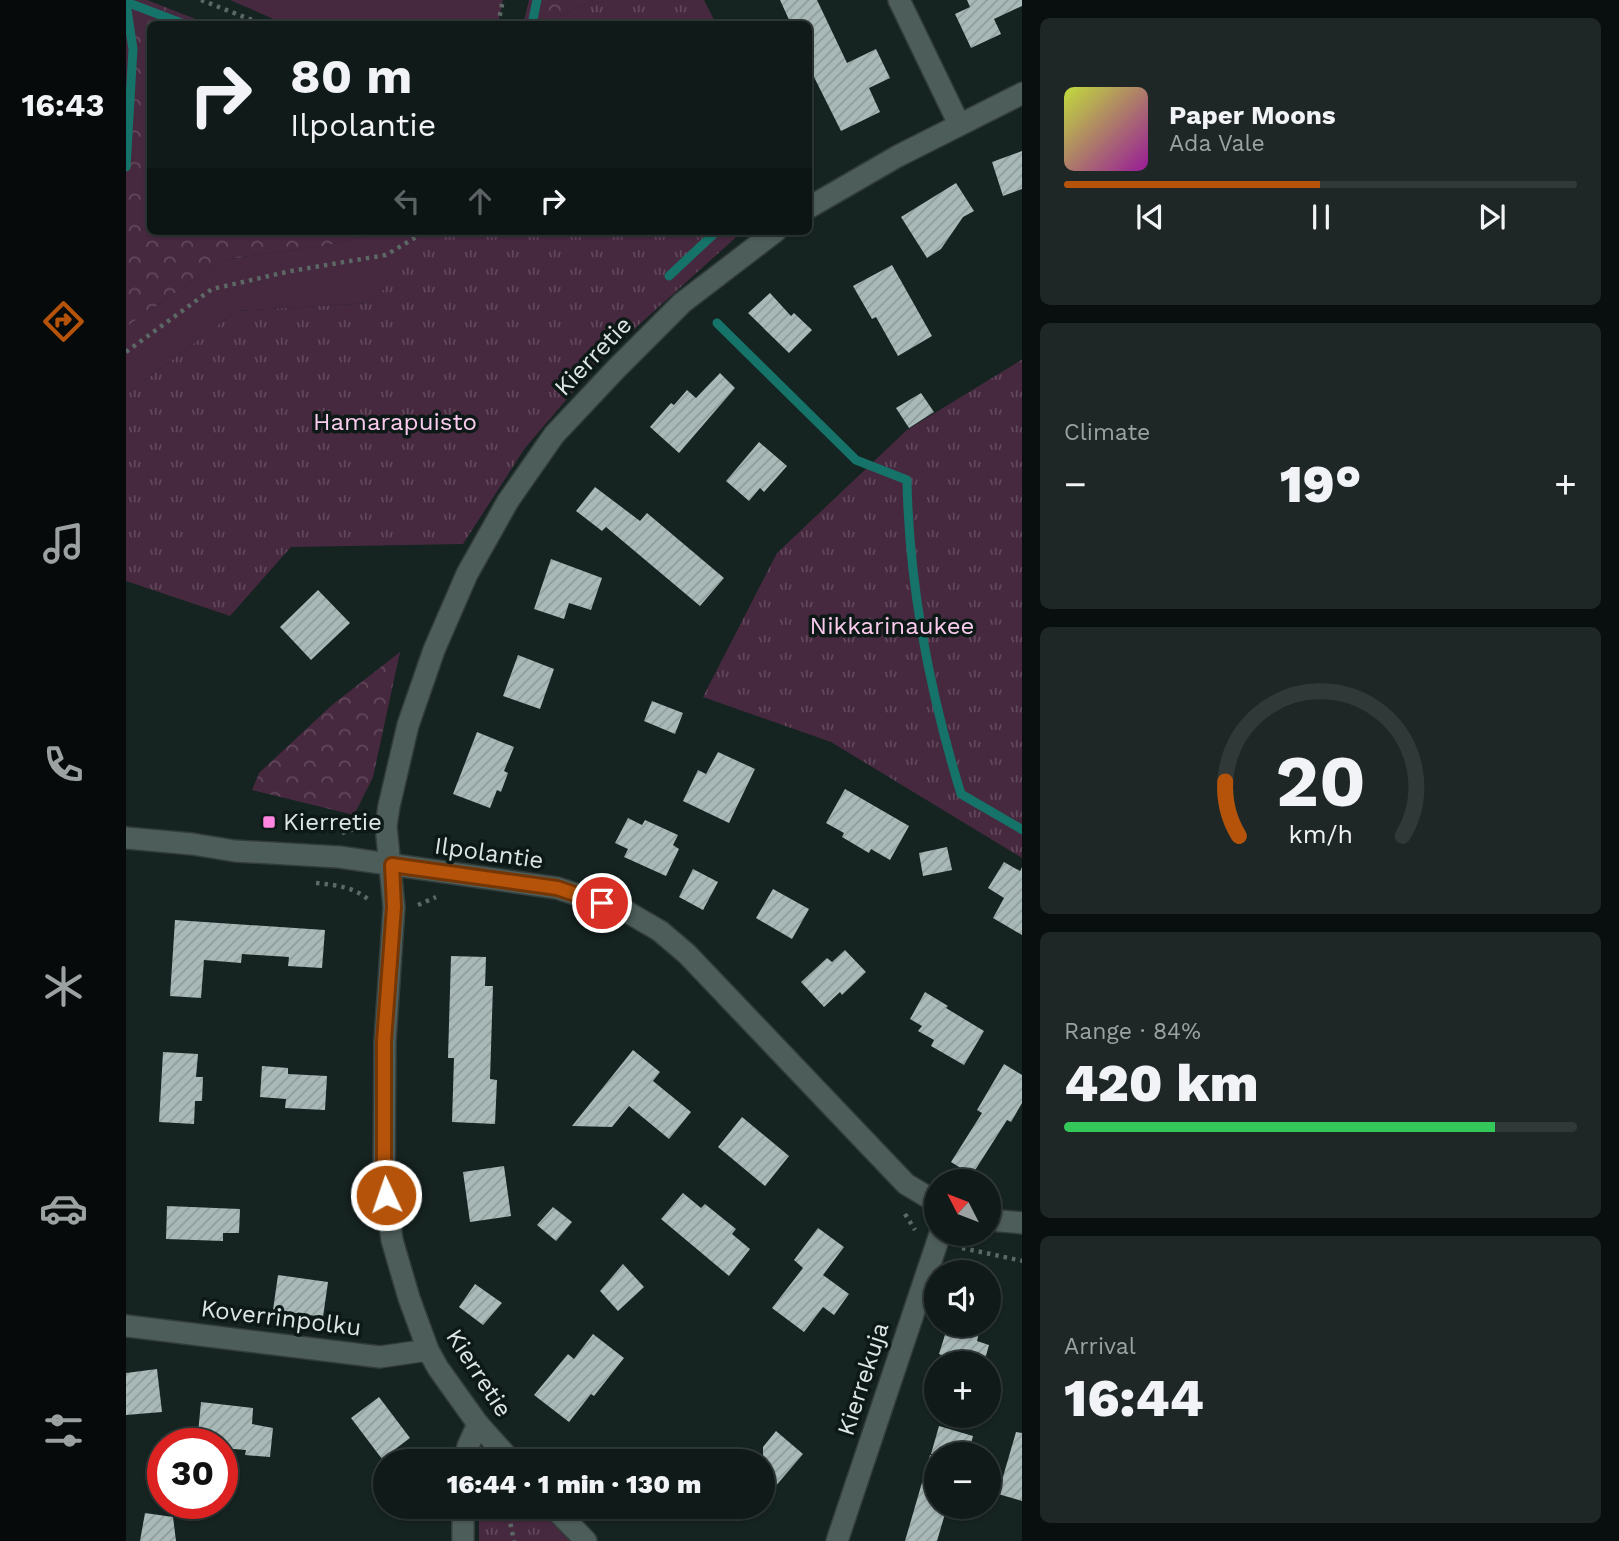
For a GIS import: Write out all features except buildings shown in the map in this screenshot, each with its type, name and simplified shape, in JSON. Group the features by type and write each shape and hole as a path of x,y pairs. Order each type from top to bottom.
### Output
{"street":[{"path":"899,0 959,124"},
{"path":"812,206 853,180 1022,93"},
{"name":"Kierretie","path":"500,1449 478,1424 428,1350 392,1240 384,1179 384,1041 394,907 392,865 386,826 408,725 434,650 465,577 508,500 554,435 682,303 771,235"},
{"name":"Ilpolantie","path":"126,838 235,851 339,857 557,888 624,910 660,931 689,956 906,1184 924,1195"},
{"path":"1001,1221 1022,1223"},
{"name":"Kierrekuja","path":"837,1541 935,1246"},
{"name":"Koverrinpolku","path":"127,1326 380,1357 428,1350"},
{"path":"467,1449 478,1424"},
{"path":"463,1519 463,1541"},
{"path":"565,1519 586,1541"}],"path":[{"path":"201,0 254,21"},
{"path":"499,21 503,0"},
{"path":"126,352 212,289 291,271 386,255 419,235"},
{"path":"309,882 336,885 360,892 373,904 394,907 412,908 438,896"},
{"path":"904,1213 918,1234 924,1235"},
{"path":"967,1246 1022,1261"},
{"path":"509,1519 514,1541"}],"green space":[{"path":"126,0 147,0 198,21 147,21 147,235 370,235 329,245 223,260 126,327"},
{"path":"230,0 503,0 499,21 278,21"},
{"path":"529,0 594,0 549,21 524,21"},
{"path":"594,0 704,0 714,21 549,21"},
{"path":"370,235 567,235 435,238 370,303 236,311 126,395 126,327 223,260 329,245"},
{"name":"Hamarapuisto","path":"437,235 739,235 602,358 525,448 463,544 291,547 230,616 126,581 126,395 236,311 370,303"},
{"name":"Nikkarinaukee","path":"1022,360 1022,858 831,742 703,697 777,553 907,430"},
{"path":"400,652 373,777 354,815 252,790 259,773 332,705"},
{"path":"479,1519 550,1519 571,1541 479,1541"}],"waterway":[{"path":"533,21 537,0"},
{"path":"126,2 176,21"},
{"path":"126,3 133,49 126,167"},
{"path":"669,276 713,235"},
{"path":"717,323 856,460 907,480 912,560 923,639 961,794 1022,829"}],"place":[{"name":"Kierretie","path":"269,822"}],"route":[{"path":"386,1195 384,1041 394,907 392,865 557,888 602,903"}]}
